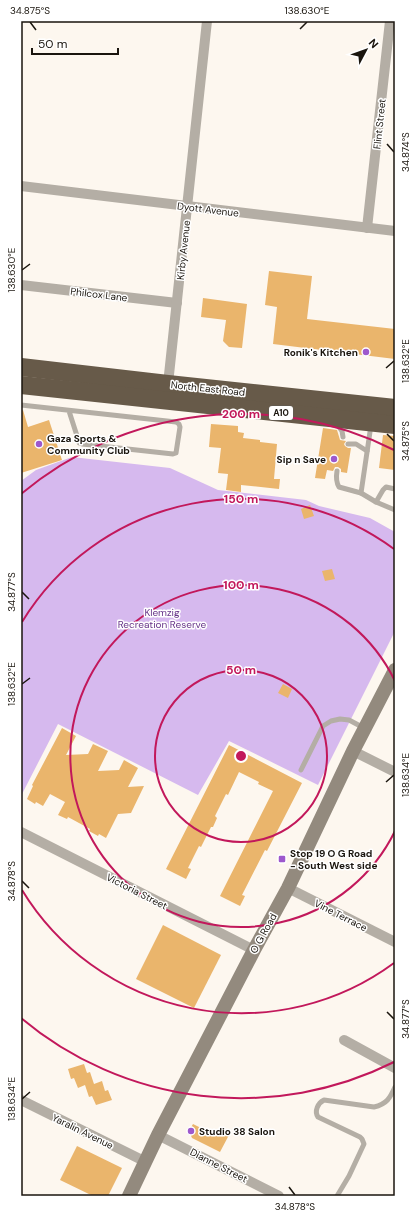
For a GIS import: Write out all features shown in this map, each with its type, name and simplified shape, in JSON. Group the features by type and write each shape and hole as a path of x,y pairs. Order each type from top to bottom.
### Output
{"highway":[{"name":"North East Road","path":"21,367 332,418 395,425"},
{"name":"North East Road","path":"21,385 168,392 395,408"}],"main road":[{"name":"O G Road","path":"129,1196 158,1135 254,950 288,888 353,751 395,670"}],"street":[{"name":"Kirby Avenue","path":"168,392 207,21"},
{"name":"Flint Street","path":"367,228 390,21"},
{"name":"Dyott Avenue","path":"21,186 395,231"},
{"name":"Philcox Lane","path":"21,285 177,303"},
{"path":"353,751 395,772"},
{"name":"Victoria Street","path":"21,832 254,950"},
{"name":"Vine Terrace","path":"288,888 395,942"},
{"path":"344,1040 395,1068"},
{"name":"Yaralin Avenue","path":"21,1100 146,1162"},
{"name":"Dianne Street","path":"158,1135 279,1196"}],"lane":[{"path":"21,405 176,422 180,427 176,453 173,454 82,444 79,442 69,411"},
{"path":"332,418 342,431 343,437"},
{"path":"361,493 371,422"},
{"path":"348,444 356,444 367,451"},
{"path":"337,471 336,478 339,487 361,493 376,502 395,510"},
{"path":"376,502 382,490 386,487 395,489"},
{"path":"301,770 323,726 331,721 340,719 349,720 365,729"},
{"path":"337,1196 350,1176 364,1144 360,1137 318,1117 316,1115 317,1109 324,1100 374,1107 379,1106 389,1099 395,1087"}],"green space":[{"name":"Klemzig Recreation Reserve","path":"72,457 170,468 218,490 306,500 319,506 370,518 395,532 395,631 318,785 229,741 198,795 58,724 21,796 21,481 36,470"}],"building":[{"path":"269,271 312,276 307,319 395,329 395,359 273,344 277,307 265,305"},
{"path":"203,298 247,304 242,348 229,347 223,341 226,320 201,317"},
{"name":"Gaza Sports & Community Club","path":"23,410 28,427 49,420 62,460 21,473 21,411"},
{"path":"211,424 238,426 238,432 244,433 243,438 277,444 274,479 280,479 279,489 241,485 241,492 226,490 228,474 218,473 221,448 209,447"},
{"name":"Sip n Save","path":"323,428 337,430 340,440 346,441 344,444 345,446 351,448 347,473 341,472 341,469 335,467 333,471 327,470 325,479 315,478"},
{"path":"383,435 395,436 395,470 379,468"},
{"path":"310,505 314,516 304,519 301,509"},
{"path":"332,569 335,579 325,581 322,571"},
{"path":"283,684 292,689 288,698 278,693"},
{"path":"62,728 76,736 66,755 88,754 93,744 108,751 98,771 119,770 124,760 138,768 128,787 144,786 131,813 118,814 106,838 99,834 98,836 89,831 90,829 68,817 67,819 58,815 65,802 50,794 43,806 36,802 35,804 27,799 33,786 32,785"},
{"path":"229,745 302,783 267,851 265,850 242,895 245,896 240,906 220,896 273,791 258,784 259,782 239,772 228,795 226,794 215,816 217,818 213,827 211,827 201,847 199,846 188,868 191,869 186,879 166,869"},
{"path":"163,925 221,955 194,1008 136,979"},
{"path":"84,1064 87,1073 90,1072 94,1084 102,1081 105,1091 108,1090 112,1100 96,1105 92,1096 89,1097 85,1085 78,1088 74,1078 71,1079 68,1069"},
{"path":"193,1124 215,1135 229,1135 220,1152 192,1138 189,1131"},
{"path":"77,1146 122,1168 108,1196 93,1196 60,1180"}],"place":[{"name":"Ronik's Kitchen","path":"366,352"},
{"name":"Gaza Sports & Community Club","path":"39,444"},
{"name":"Sip n Save","path":"334,459"},
{"name":"Stop 19 O G Road - South West side","path":"282,859"},
{"name":"Studio 38 Salon","path":"191,1131"}]}
